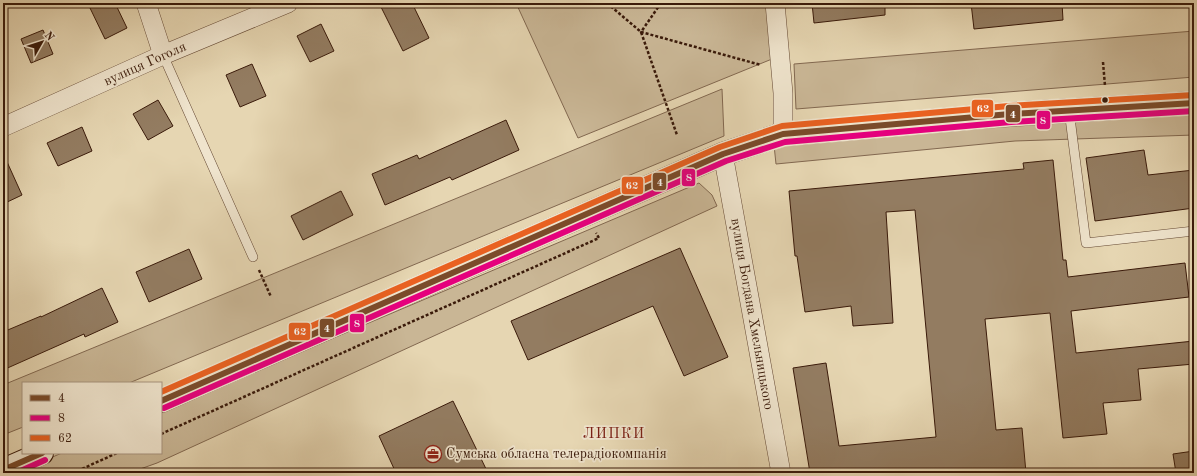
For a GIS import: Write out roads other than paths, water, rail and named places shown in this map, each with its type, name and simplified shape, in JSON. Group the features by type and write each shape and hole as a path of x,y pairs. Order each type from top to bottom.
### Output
{"main road":[{"path":"162,401 723,154 783,134 1010,114 1194,103"},
{"path":"3,470 40,454"}],"street":[{"path":"146,3 163,55"},
{"name":"вулиця Гоголя","path":"3,127 163,55 288,3"},
{"path":"775,3 783,93 783,134"},
{"name":"вулиця Богдана Хмельницького","path":"723,154 780,473"}],"lane":[{"path":"163,55 253,257"},
{"path":"1069,110 1086,243 1194,231"}],"place":[{"name":"Сумська обласна телерадіокомпанія","path":"433,454"}],"district":[{"name":"ЛИПКИ","path":"614,434"}]}
